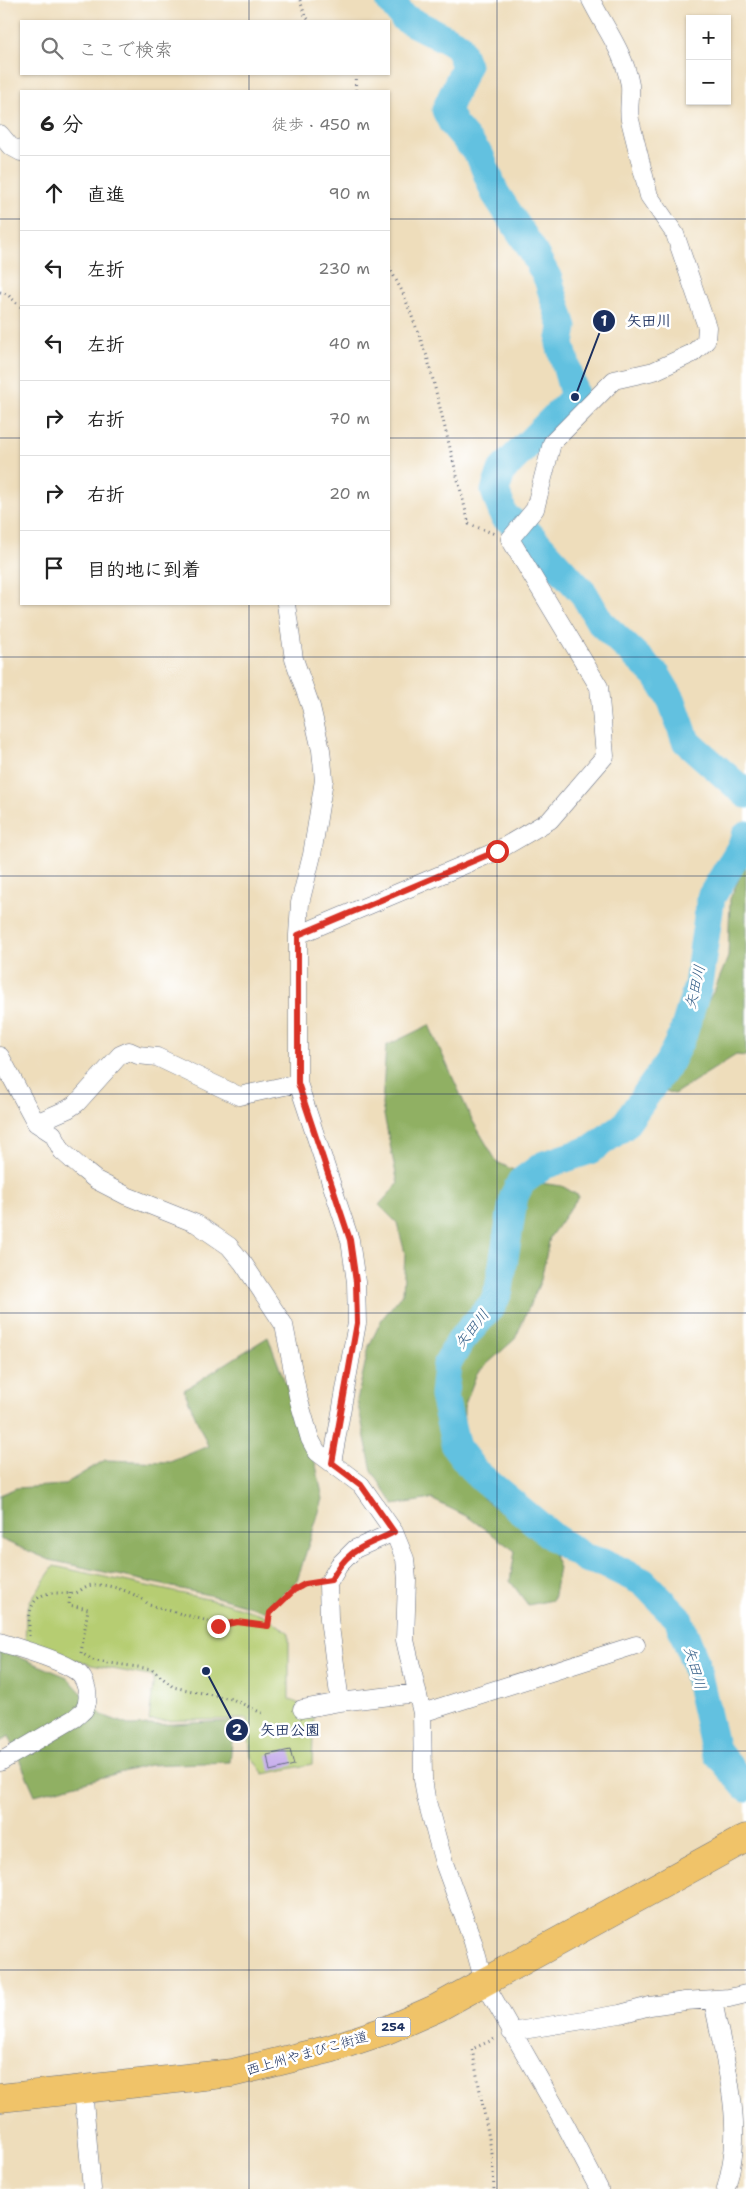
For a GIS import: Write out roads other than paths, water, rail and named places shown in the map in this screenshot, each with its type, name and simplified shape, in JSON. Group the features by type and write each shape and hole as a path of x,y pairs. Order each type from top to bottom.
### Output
{"highway":[{"name":"西上州やまびこ街道","path":"0,2098 232,2073 330,2049 387,2030 437,2008 746,1838"}],"street":[{"path":"298,935 497,851 550,820 605,756 599,687 510,539 535,509 552,443 614,380 654,371 693,353 706,341 707,327 675,234 649,196 629,115 630,87 620,50 591,0"},
{"path":"0,134 10,146 20,151"},
{"path":"286,605 294,659 312,707 321,750 324,780 312,855 300,903 298,935 298,1083 350,1240 356,1282 357,1323 332,1463"},
{"path":"36,1123 77,1103 120,1055 129,1051 138,1055 157,1057 239,1096 298,1083"},
{"path":"0,1056 36,1123 53,1134 62,1151 96,1180 127,1196 197,1224 229,1246 255,1279 284,1325 299,1402 308,1434 317,1452 361,1485 394,1532 405,1559 407,1580 405,1640 422,1713 423,1779 426,1798 444,1864 473,1942 484,1982 565,2124 599,2189"},
{"path":"340,1702 329,1619 328,1584 339,1565 356,1549 394,1532"},
{"path":"0,1642 78,1672 88,1692 85,1709 61,1728 0,1762"},
{"path":"422,1713 636,1645"},
{"path":"302,1709 416,1692"},
{"path":"511,2032 620,2014 650,2006 685,2001 713,2000 746,1994"},
{"path":"713,2000 731,2095 735,2139 732,2166 726,2189"},
{"path":"83,2090 92,2189"}],"waterway":[{"name":"矢田川","path":"390,0 404,18 458,45 466,66 446,110 453,124 480,156 495,193 531,248 548,279 563,327 560,344 575,397 502,470 495,491 504,516 528,533 584,594 600,622 657,676 672,701 686,741 746,794"},
{"name":"矢田川","path":"746,835 745,841 711,897 698,985 683,1034 669,1062 624,1126 590,1150 544,1165 521,1182 514,1196 499,1289 493,1304 461,1340 447,1364 444,1396 456,1447 475,1472 553,1537 585,1558 606,1564 643,1582 678,1618 695,1662 715,1750 746,1787"}],"place":[{"name":"矢田川","path":"575,397"},
{"name":"矢田公園","path":"206,1671"}]}
